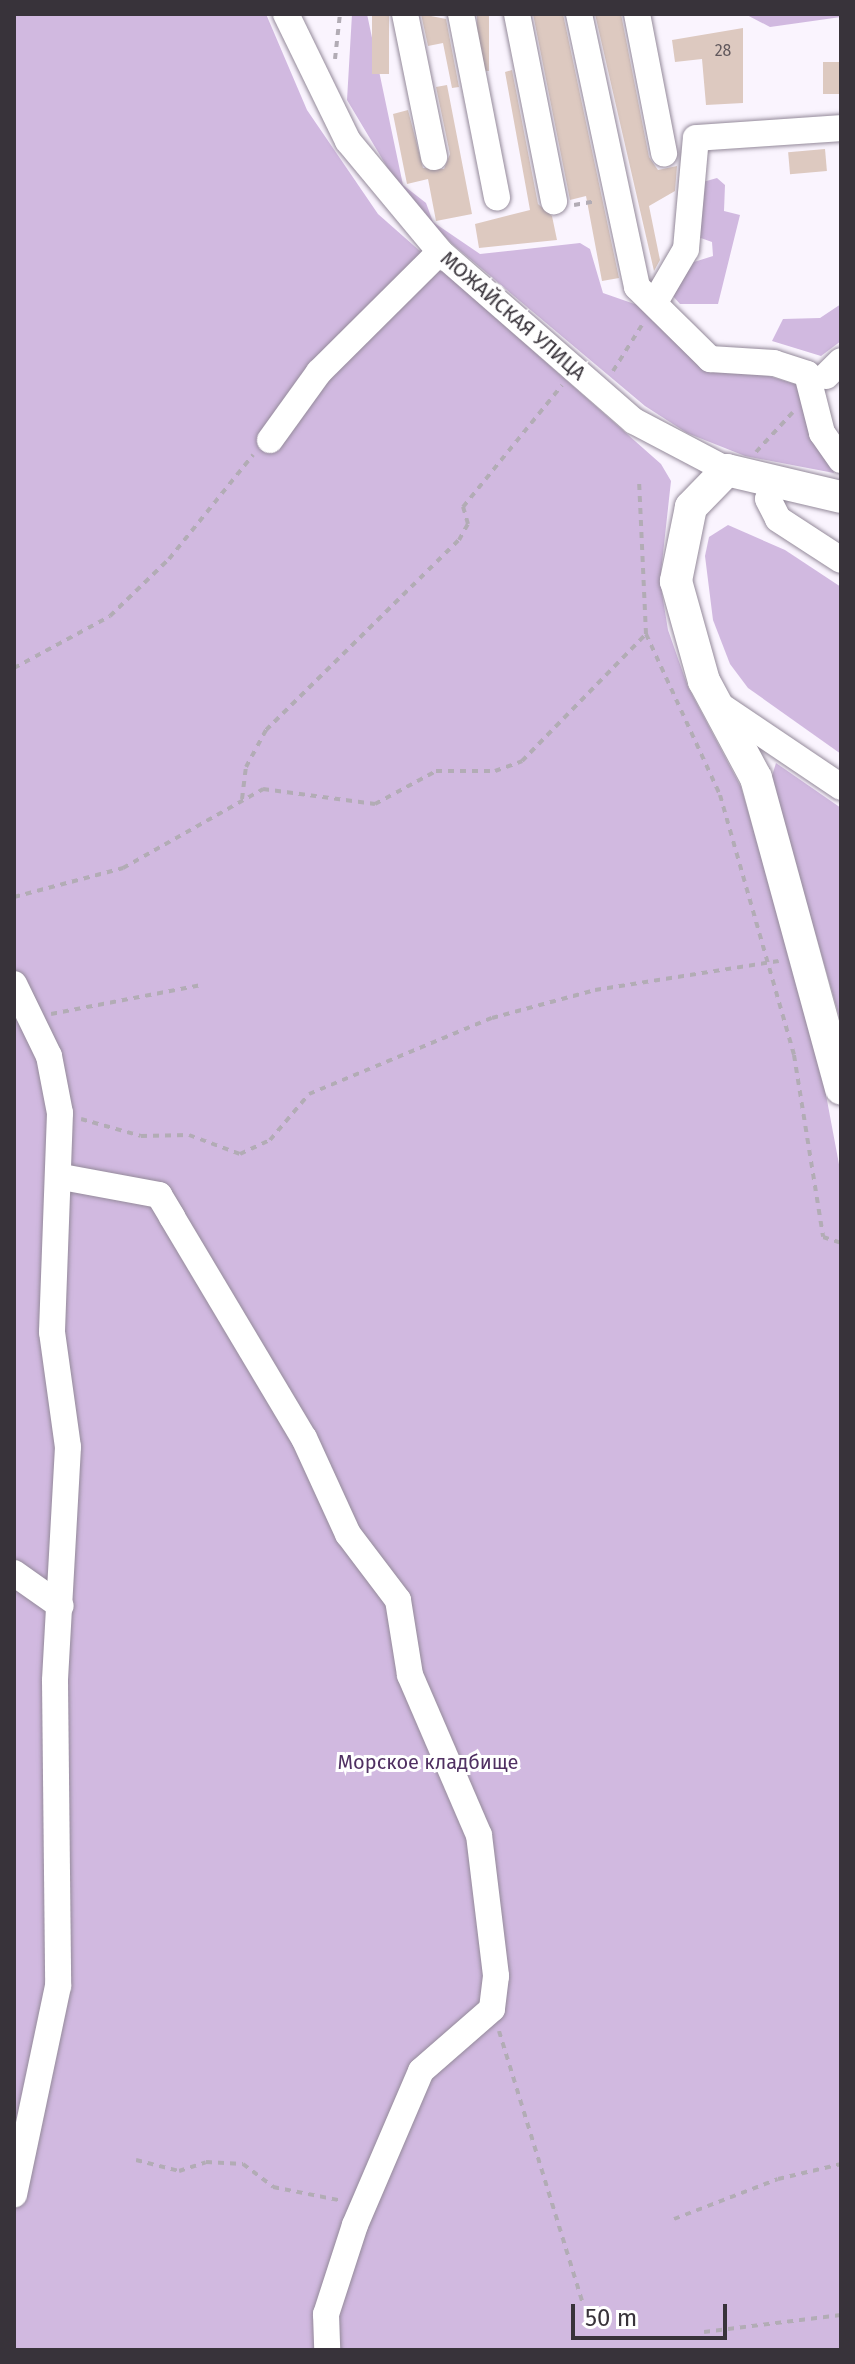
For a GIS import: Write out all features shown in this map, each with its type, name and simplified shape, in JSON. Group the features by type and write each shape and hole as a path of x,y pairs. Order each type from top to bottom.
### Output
{"main road":[{"name":"МОЖАЙСКАЯ УЛИЦА","path":"749,476 841,497"},
{"path":"749,476 691,507 676,581 704,681 756,778 809,955 841,1089"}],"street":[{"name":"МОЖАЙСКАЯ УЛИЦА","path":"286,14 348,141 440,252 574,371 683,452 749,476"},
{"path":"405,14 434,157"},
{"path":"461,14 497,198"},
{"path":"517,14 554,201"},
{"path":"579,14 630,275 710,359 791,367 812,379 827,378 822,433 841,460"},
{"path":"637,14 664,153"},
{"path":"655,302 686,249 693,145 703,135 841,128"},
{"path":"270,440 319,372 440,252"},
{"path":"749,476 768,499 778,519 841,560"},
{"path":"718,704 841,787"},
{"path":"14,984 34,1018 60,1113 62,1177 52,1238 52,1332 68,1447 54,1815 58,1986 14,2194"},
{"path":"62,1177 159,1195 304,1438 348,1534 398,1600 410,1675 479,1835 496,1976 492,2009 482,2026 421,2071 326,2314 327,2350"},
{"path":"14,1573 61,1606"}],"path":[{"path":"554,201 566,207 615,197"},
{"path":"599,391 655,302"},
{"path":"242,800 246,767 266,730 459,540 468,524 463,507 574,371"},
{"path":"749,476 766,435 827,378"},
{"path":"14,668 110,616 270,440"},
{"path":"639,481 646,634 720,795 770,962 797,1069 823,1237 841,1243"},
{"path":"14,897 123,868 242,800 276,786 375,804 436,771 495,771 522,761 646,634"},
{"path":"60,1113 141,1136 189,1135 240,1154 270,1140 309,1094 492,1018 595,990 809,955"},
{"path":"34,1018 201,985"},
{"path":"492,2009 583,2304"},
{"path":"136,2160 179,2171 206,2162 243,2164 273,2187 331,2202 369,2199"},
{"path":"674,2219 841,2164"},
{"path":"704,2332 841,2315"}],"green space":[{"name":"Морское кладбище","path":"14,14 266,14 307,110 378,214 661,464 671,481 660,581 668,630 688,687 741,787 818,1052 841,1175 841,2350 14,2350"},
{"path":"352,14 367,14 403,185 426,203 433,222 480,254 580,243 590,249 603,293 646,308 701,369 762,374 801,386 834,473 745,456 687,433 645,406 451,243 402,192 347,100"},
{"path":"745,14 841,14 841,17 770,27"},
{"path":"717,178 725,185 724,211 740,215 718,304 680,304 672,295 694,262 713,256 712,242 698,237 703,182"},
{"path":"841,304 841,341 821,356 772,341 783,319 820,318"},
{"path":"728,525 785,550 841,587 841,754 748,688 730,664 713,620 705,556 709,537"},
{"path":"776,763 841,808 841,1023 771,779"}],"building":[{"path":"372,14 389,14 389,74 372,74"},
{"path":"421,14 446,19 459,87 452,88 443,43 428,46"},
{"path":"477,14 489,14 489,71 477,71"},
{"path":"533,14 563,14 619,278 602,281 586,196 570,200"},
{"path":"595,14 621,14 649,157 658,170 677,166 675,191 649,206 660,260 654,271"},
{"path":"743,28 743,103 706,105 702,59 675,62 672,40"},
{"path":"823,62 841,62 841,94 823,94"},
{"path":"512,70 538,204 552,216 557,240 479,248 475,224 530,210 505,72"},
{"path":"447,85 472,214 436,221 428,179 407,184 393,114 408,110 423,168 444,169 450,154 436,87"},
{"path":"825,149 827,171 790,174 788,152"}]}
